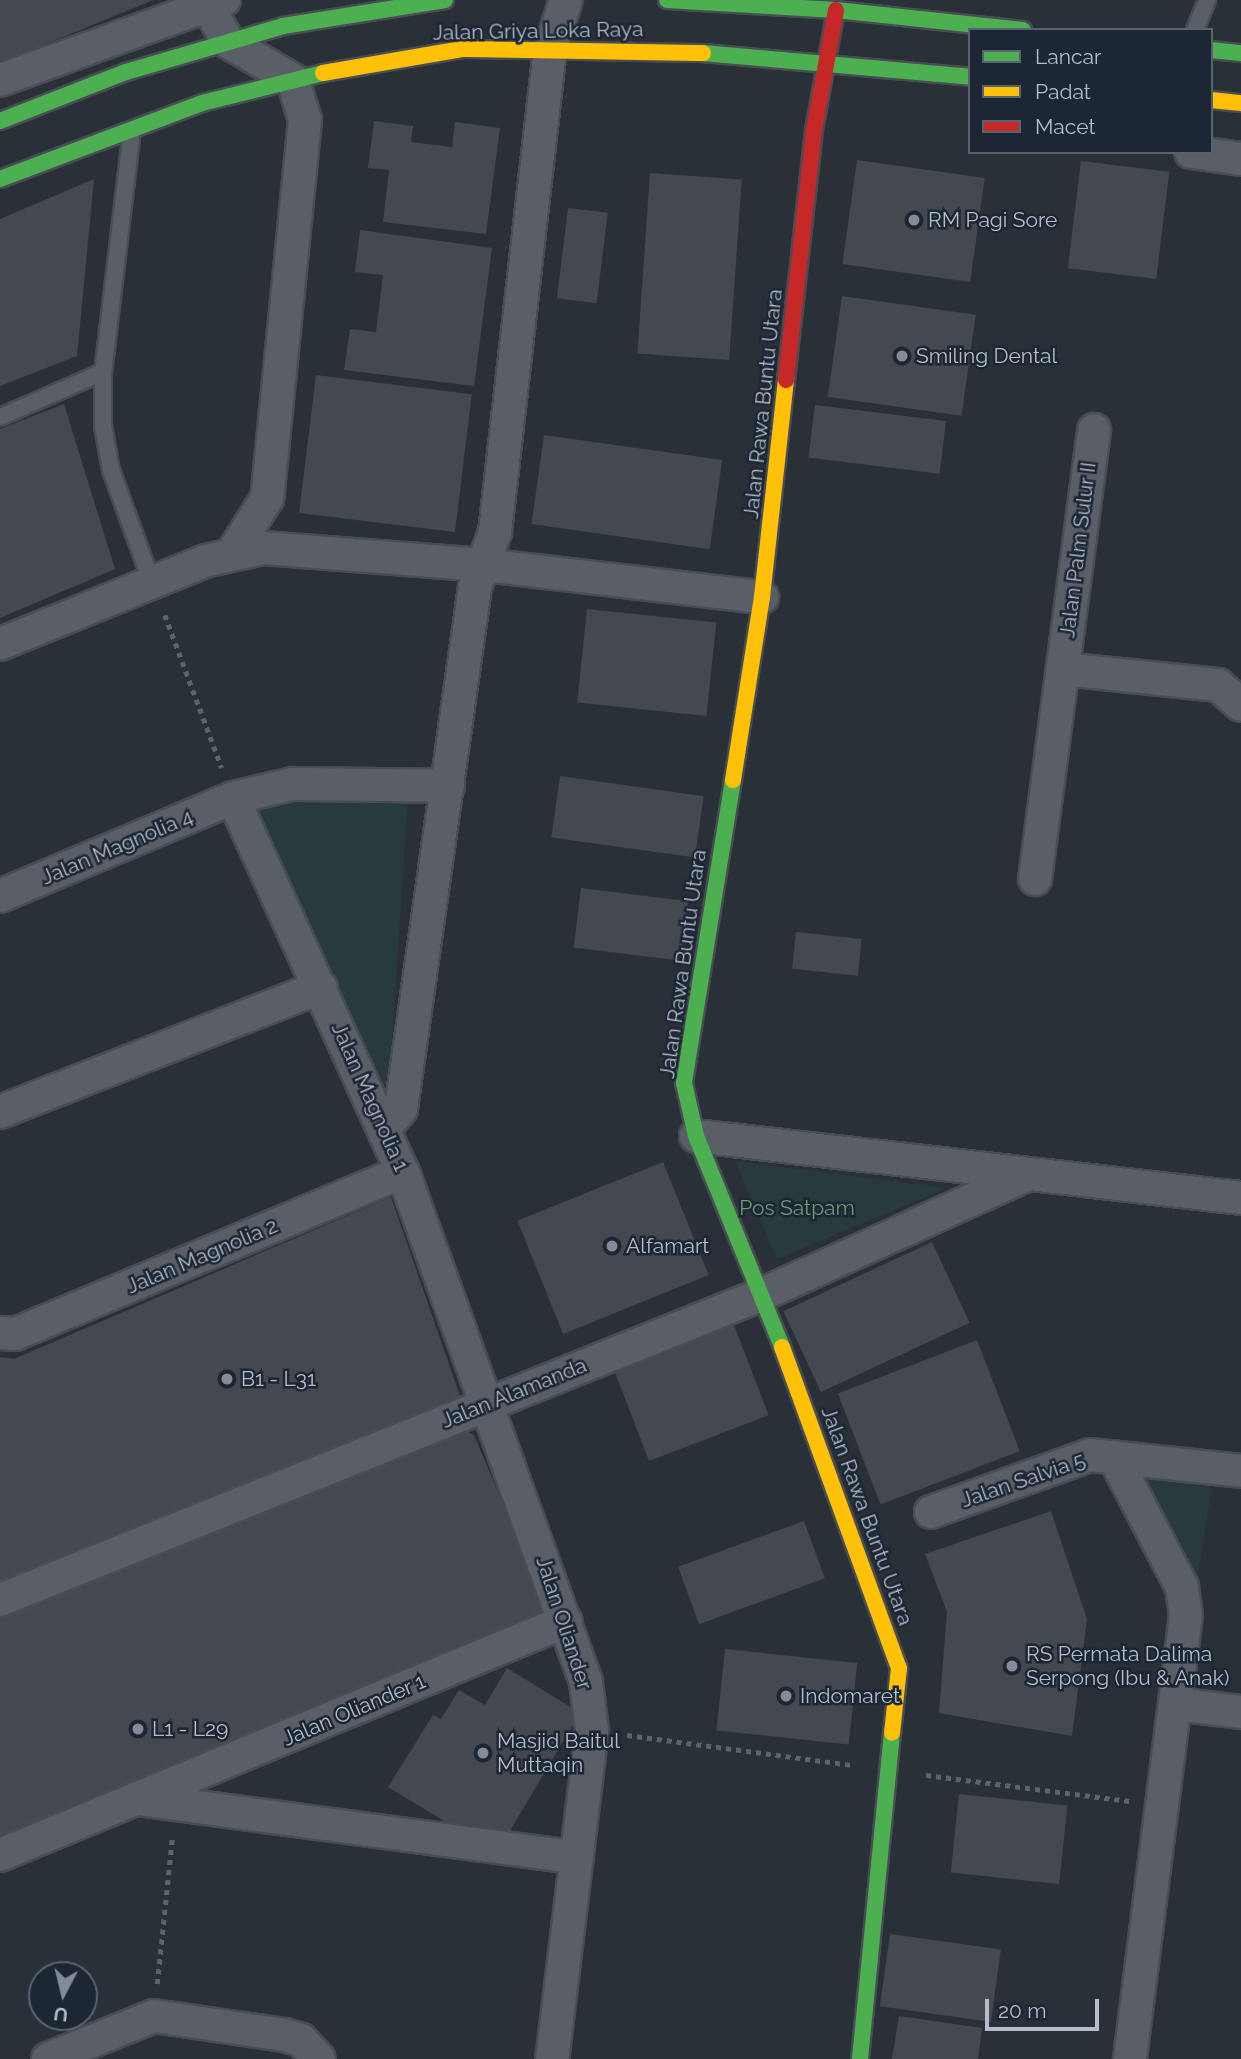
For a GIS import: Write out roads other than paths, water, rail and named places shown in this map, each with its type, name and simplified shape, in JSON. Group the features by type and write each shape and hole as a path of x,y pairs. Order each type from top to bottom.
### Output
{"street":[{"name":"Jalan Griya Loka Raya","path":"0,121 126,72 284,26 445,0"},
{"path":"384,1128 401,1109 475,586 495,532 550,50 566,0"},
{"name":"Jalan Griya Loka Raya","path":"667,0 837,5 1008,28"},
{"path":"0,80 212,2 228,42 293,80 305,120 267,498 232,554"},
{"name":"Jalan Rawa Buntu Utara","path":"837,5 825,63 762,597 687,1050 684,1083 696,1136 763,1294 895,1652 893,1770 860,2059"},
{"name":"Jalan Griya Loka Raya","path":"0,179 132,128 293,80 462,49 665,50 968,77"},
{"path":"1213,50 1241,53"},
{"path":"1213,100 1241,103"},
{"path":"1205,154 1241,159"},
{"name":"Jalan Palm Sulur II","path":"1035,879 1094,430"},
{"path":"267,498 291,549"},
{"path":"0,644 232,554 291,549 484,565 762,597"},
{"name":"Jalan Palm Sulur II","path":"1063,669 1229,677 1241,705"},
{"name":"Jalan Magnolia 4","path":"0,896 233,798 292,784 448,786"},
{"name":"Jalan Magnolia 1","path":"233,798 403,1172 486,1404"},
{"path":"0,1112 321,987"},
{"path":"696,1136 1024,1176 1241,1198"},
{"name":"Jalan Magnolia 2","path":"0,1333 15,1334 403,1172"},
{"name":"Jalan Alamanda","path":"0,1600 763,1294 1024,1176"},
{"name":"Jalan Oliander","path":"486,1404 586,1682 592,1730 552,2059"},
{"name":"Jalan Salvia 5","path":"931,1512 1090,1455 1241,1471"},
{"path":"1114,1457 1182,1587 1186,1615 1130,2059"},
{"name":"Jalan Oliander 1","path":"0,1855 142,1799 566,1621"},
{"path":"1175,1704 1241,1712"},
{"name":"Jalan Oliander 1","path":"142,1799 577,1858"},
{"path":"48,2059 154,2016 284,2035 301,2040 319,2059"}],"lane":[{"path":"1196,28 1207,0"},
{"path":"132,128 103,372 103,426 111,470 152,583"},
{"path":"0,417 103,372"}],"place":[{"name":"RM Pagi Sore","path":"914,220"},
{"name":"Smiling Dental","path":"902,356"},
{"name":"Alfamart","path":"612,1246"},
{"name":"B1 - L31","path":"227,1379"},
{"name":"RS Permata Dalima Serpong (Ibu & Anak)","path":"1012,1666"},
{"name":"Indomaret","path":"786,1696"},
{"name":"L1 - L29","path":"138,1729"},
{"name":"Masjid Baitul Muttaqin","path":"483,1753"}],"park label":[{"name":"Pos Satpam","path":"797,1208"}]}
